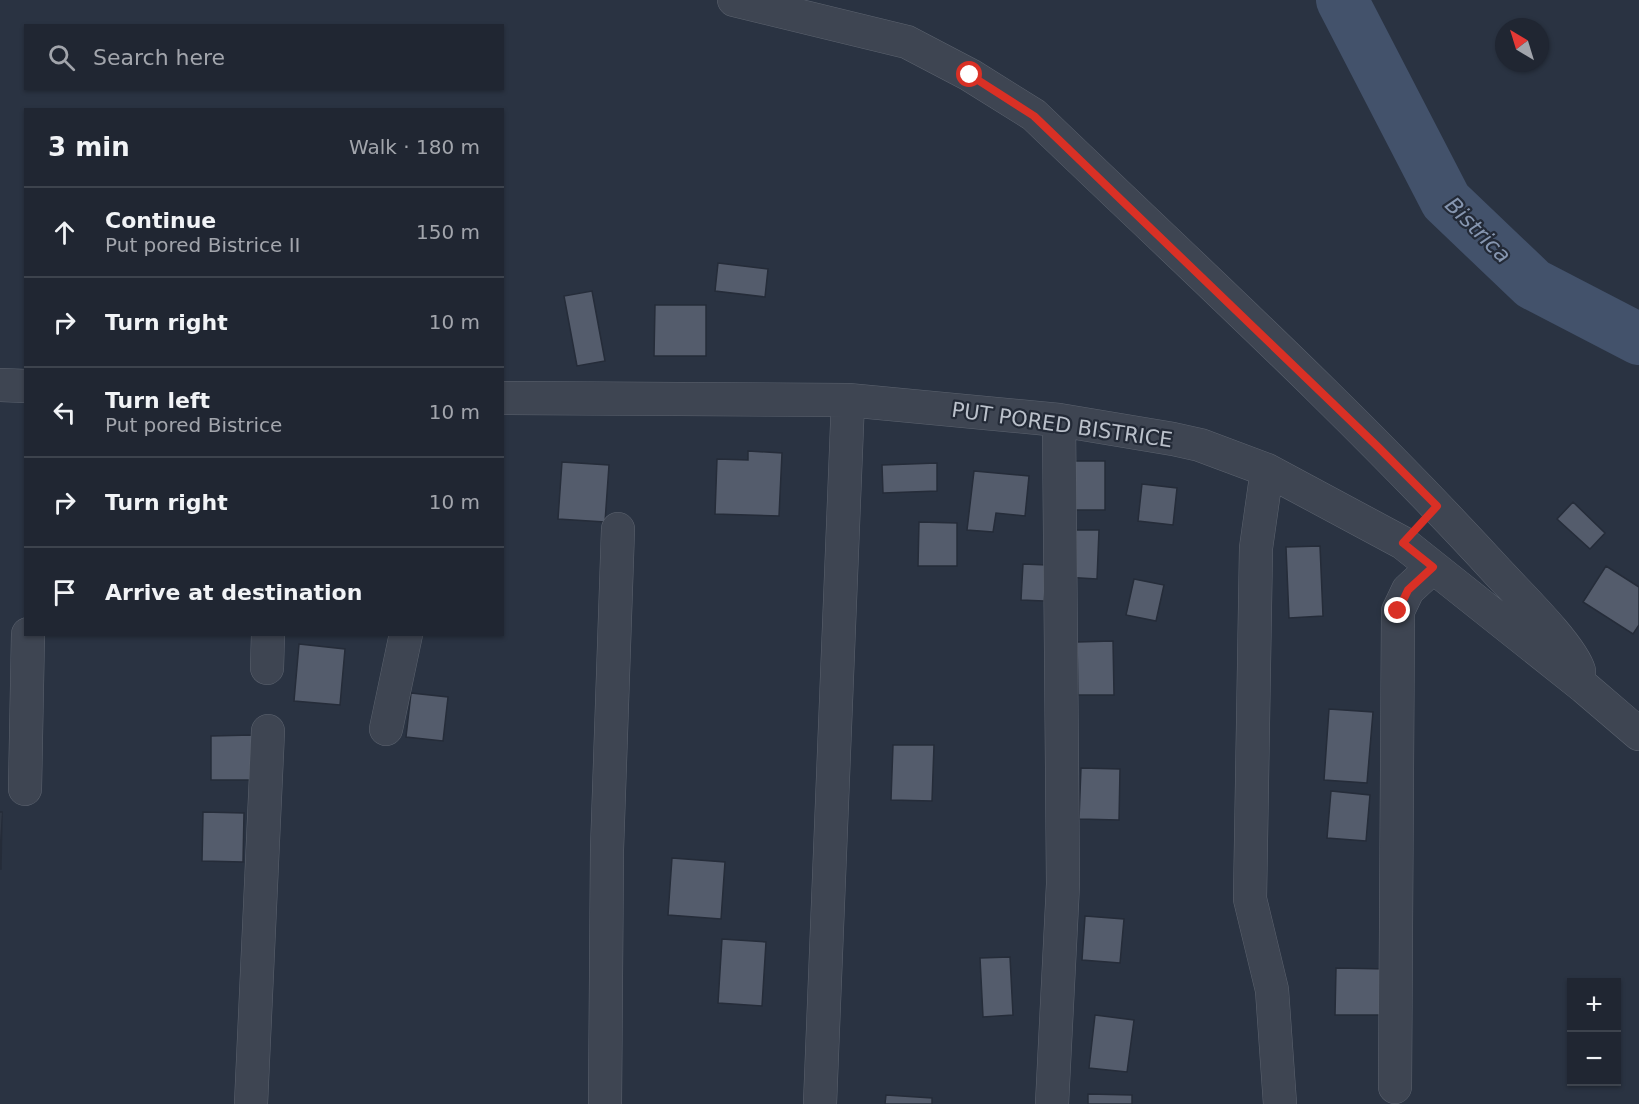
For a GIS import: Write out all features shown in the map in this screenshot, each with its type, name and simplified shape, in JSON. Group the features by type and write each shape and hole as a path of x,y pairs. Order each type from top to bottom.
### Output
{"street":[{"path":"734,0 908,42 970,75 1034,116 1437,506 1558,638 1577,664 1584,687"},
{"path":"0,385 24,386"},
{"name":"PUT PORED BISTRICE","path":"504,398 848,400 1059,420 1200,445 1267,470 1403,543 1584,687 1639,734"},
{"path":"820,1104 848,400"},
{"path":"1052,1104 1063,884 1059,420"},
{"path":"1267,470 1256,548 1250,898 1272,990 1280,1104"},
{"path":"1403,543 1437,506"},
{"path":"605,1104 607,850 618,529"},
{"path":"1395,1087 1398,611 1408,590 1433,567"},
{"path":"25,789 28,636"},
{"path":"267,668 268,636"},
{"path":"386,729 406,636"},
{"path":"251,1104 268,731"}],"building":[{"path":"718,263 768,269 765,297 715,291"},
{"path":"592,291 605,361 577,366 564,296"},
{"path":"655,305 706,305 706,356 654,356"},
{"path":"748,451 782,453 779,516 715,514 717,459 748,460"},
{"path":"1069,461 1105,461 1105,510 1069,510"},
{"path":"562,462 609,465 605,522 558,519"},
{"path":"937,463 937,491 883,493 882,465"},
{"path":"974,471 1029,476 1025,516 996,513 993,532 967,530"},
{"path":"1142,484 1177,488 1173,525 1138,521"},
{"path":"1573,502 1605,533 1590,549 1557,519"},
{"path":"919,522 957,523 957,566 918,566"},
{"path":"1066,530 1099,530 1097,579 1064,577"},
{"path":"1320,546 1323,616 1289,618 1286,547"},
{"path":"1023,564 1047,565 1044,601 1021,600"},
{"path":"1606,566 1639,587 1639,625 1633,634 1583,602"},
{"path":"1134,579 1164,585 1156,621 1126,615"},
{"path":"1113,641 1114,695 1078,695 1077,642"},
{"path":"299,644 345,649 340,705 294,701"},
{"path":"411,693 448,697 443,741 406,737"},
{"path":"1329,709 1373,712 1367,783 1324,780"},
{"path":"252,735 253,780 211,780 211,736"},
{"path":"893,745 934,745 932,801 891,800"},
{"path":"1081,768 1120,769 1119,820 1079,819"},
{"path":"1331,791 1370,795 1366,841 1327,838"},
{"path":"0,812 2,812 1,869 0,869"},
{"path":"203,812 244,813 243,862 202,861"},
{"path":"672,858 725,862 721,919 668,915"},
{"path":"1085,916 1124,919 1120,963 1082,960"},
{"path":"722,939 766,942 762,1006 718,1003"},
{"path":"1010,957 1013,1015 983,1017 980,958"},
{"path":"1336,968 1388,969 1387,1015 1335,1015"},
{"path":"1095,1015 1134,1020 1127,1072 1089,1068"},
{"path":"1088,1094 1132,1095 1132,1104 1088,1104"},
{"path":"886,1095 932,1098 932,1104 885,1104"}],"waterway":[{"name":"Bistrica","path":"1342,0 1446,201 1533,284 1639,339"}],"route":[{"path":"970,75 1034,116 1437,506 1403,543 1433,567 1408,590 1398,611"}]}
